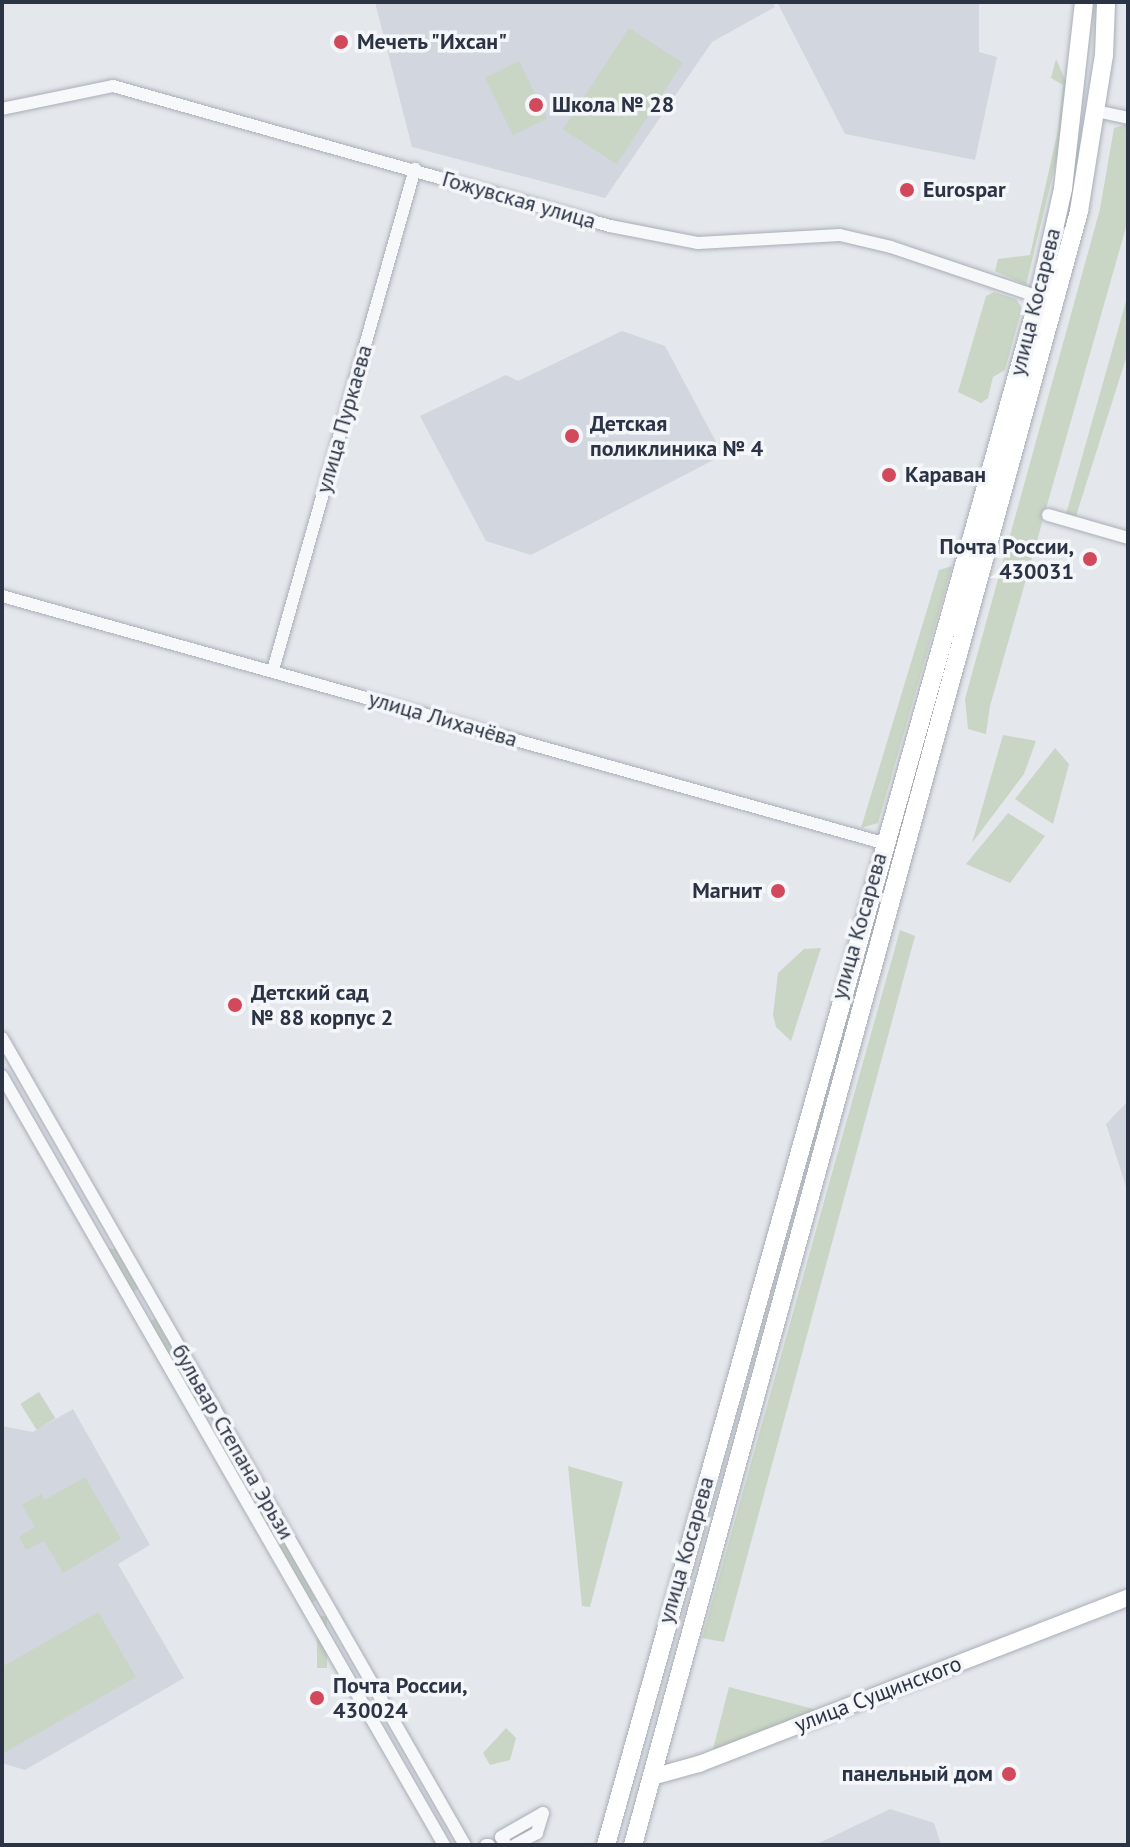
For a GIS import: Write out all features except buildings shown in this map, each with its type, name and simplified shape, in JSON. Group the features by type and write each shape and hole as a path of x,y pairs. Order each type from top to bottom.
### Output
{"main road":[{"name":"улица Косарева","path":"606,1845 883,843 1039,297 1076,107 1084,2"},
{"name":"улица Косарева","path":"633,1845 1079,211 1096,111 1106,2"},
{"path":"1076,107 1096,111"},
{"path":"883,843 905,849"},
{"path":"626,1770 652,1777"}],"street":[{"name":"Гожувская улица","path":"2,109 113,86 610,226 698,243 840,235 891,247 1039,297"},
{"path":"1096,111 1128,118"},
{"name":"улица Пуркаева","path":"273,670 415,169"},
{"path":"1048,515 1128,538"},
{"name":"улица Лихачёва","path":"2,596 883,843"},
{"name":"бульвар Степана Эрьзи","path":"2,1038 465,1845"},
{"name":"бульвар Степана Эрьзи","path":"2,1076 444,1845"},
{"name":"улица Сущинского","path":"652,1777 699,1764 1128,1598"},
{"path":"506,1845 501,1837 543,1813 537,1833 515,1845"}],"shaded area":[{"name":"Школа № 28","path":"375,2 773,2 775,7 712,42 605,198 412,147"},
{"path":"777,2 979,2 979,52 997,57 975,160 845,134"},
{"name":"Детская поликлиника № 4","path":"622,331 665,346 723,455 531,555 486,541 420,416 506,375 518,381"},
{"path":"1128,1101 1128,1193 1106,1124"},
{"path":"73,1409 150,1545 118,1564 184,1678 25,1770 2,1763 2,1426 33,1432"},
{"path":"890,1809 934,1823 941,1845 815,1845"}],"green space":[{"path":"629,28 683,63 617,164 563,129"},
{"path":"1056,59 1068,86 1062,137 1026,285 995,271 998,259 1030,255 1058,130 1063,85 1051,78"},
{"path":"519,61 547,119 513,135 485,78"},
{"path":"1128,124 1128,220 990,706 986,734 968,729 965,699 1100,209 1114,128"},
{"path":"994,292 1016,299 1022,308 1005,370 993,377 988,398 981,403 958,392 986,296"},
{"path":"1128,294 1128,352 1076,516 1066,514"},
{"path":"952,566 878,823 861,828 939,570"},
{"path":"1003,735 1036,741 1024,774 972,843"},
{"path":"1055,748 1069,764 1053,824 1015,799"},
{"path":"1008,813 1045,836 1010,883 966,864"},
{"path":"900,930 915,936 724,1642 702,1638"},
{"path":"821,948 791,1041 776,1027 773,1015 778,973 804,949"},
{"path":"103,1248 116,1249 139,1288 130,1294"},
{"path":"156,1318 204,1404 194,1409 146,1323"},
{"path":"39,1392 55,1418 37,1430 20,1404"},
{"path":"226,1440 248,1479 240,1483 222,1451"},
{"path":"568,1466 623,1482 590,1607 582,1606"},
{"path":"85,1477 121,1539 63,1573 44,1541 26,1550 19,1537 35,1527 22,1505 41,1494 45,1500"},
{"path":"251,1484 278,1532 271,1536 244,1488"},
{"path":"282,1538 316,1600 309,1604 274,1542"},
{"path":"98,1612 136,1677 2,1754 2,1667"},
{"path":"317,1616 327,1616 327,1668 317,1668"},
{"path":"729,1687 821,1711 712,1753"},
{"path":"506,1728 516,1738 510,1760 490,1765 483,1753"}],"place":[{"name":"Мечеть \"Ихсан\"","path":"341,42"},
{"name":"Школа № 28","path":"536,105"},
{"name":"Eurospar","path":"907,190"},
{"name":"Детская поликлиника № 4","path":"572,436"},
{"name":"Караван","path":"889,475"},
{"name":"Почта России, 430031","path":"1090,559"},
{"name":"Магнит","path":"778,891"},
{"name":"Детский сад № 88 корпус 2","path":"235,1005"},
{"name":"Почта России, 430024","path":"317,1698"},
{"name":"панельный дом","path":"1009,1774"}]}
